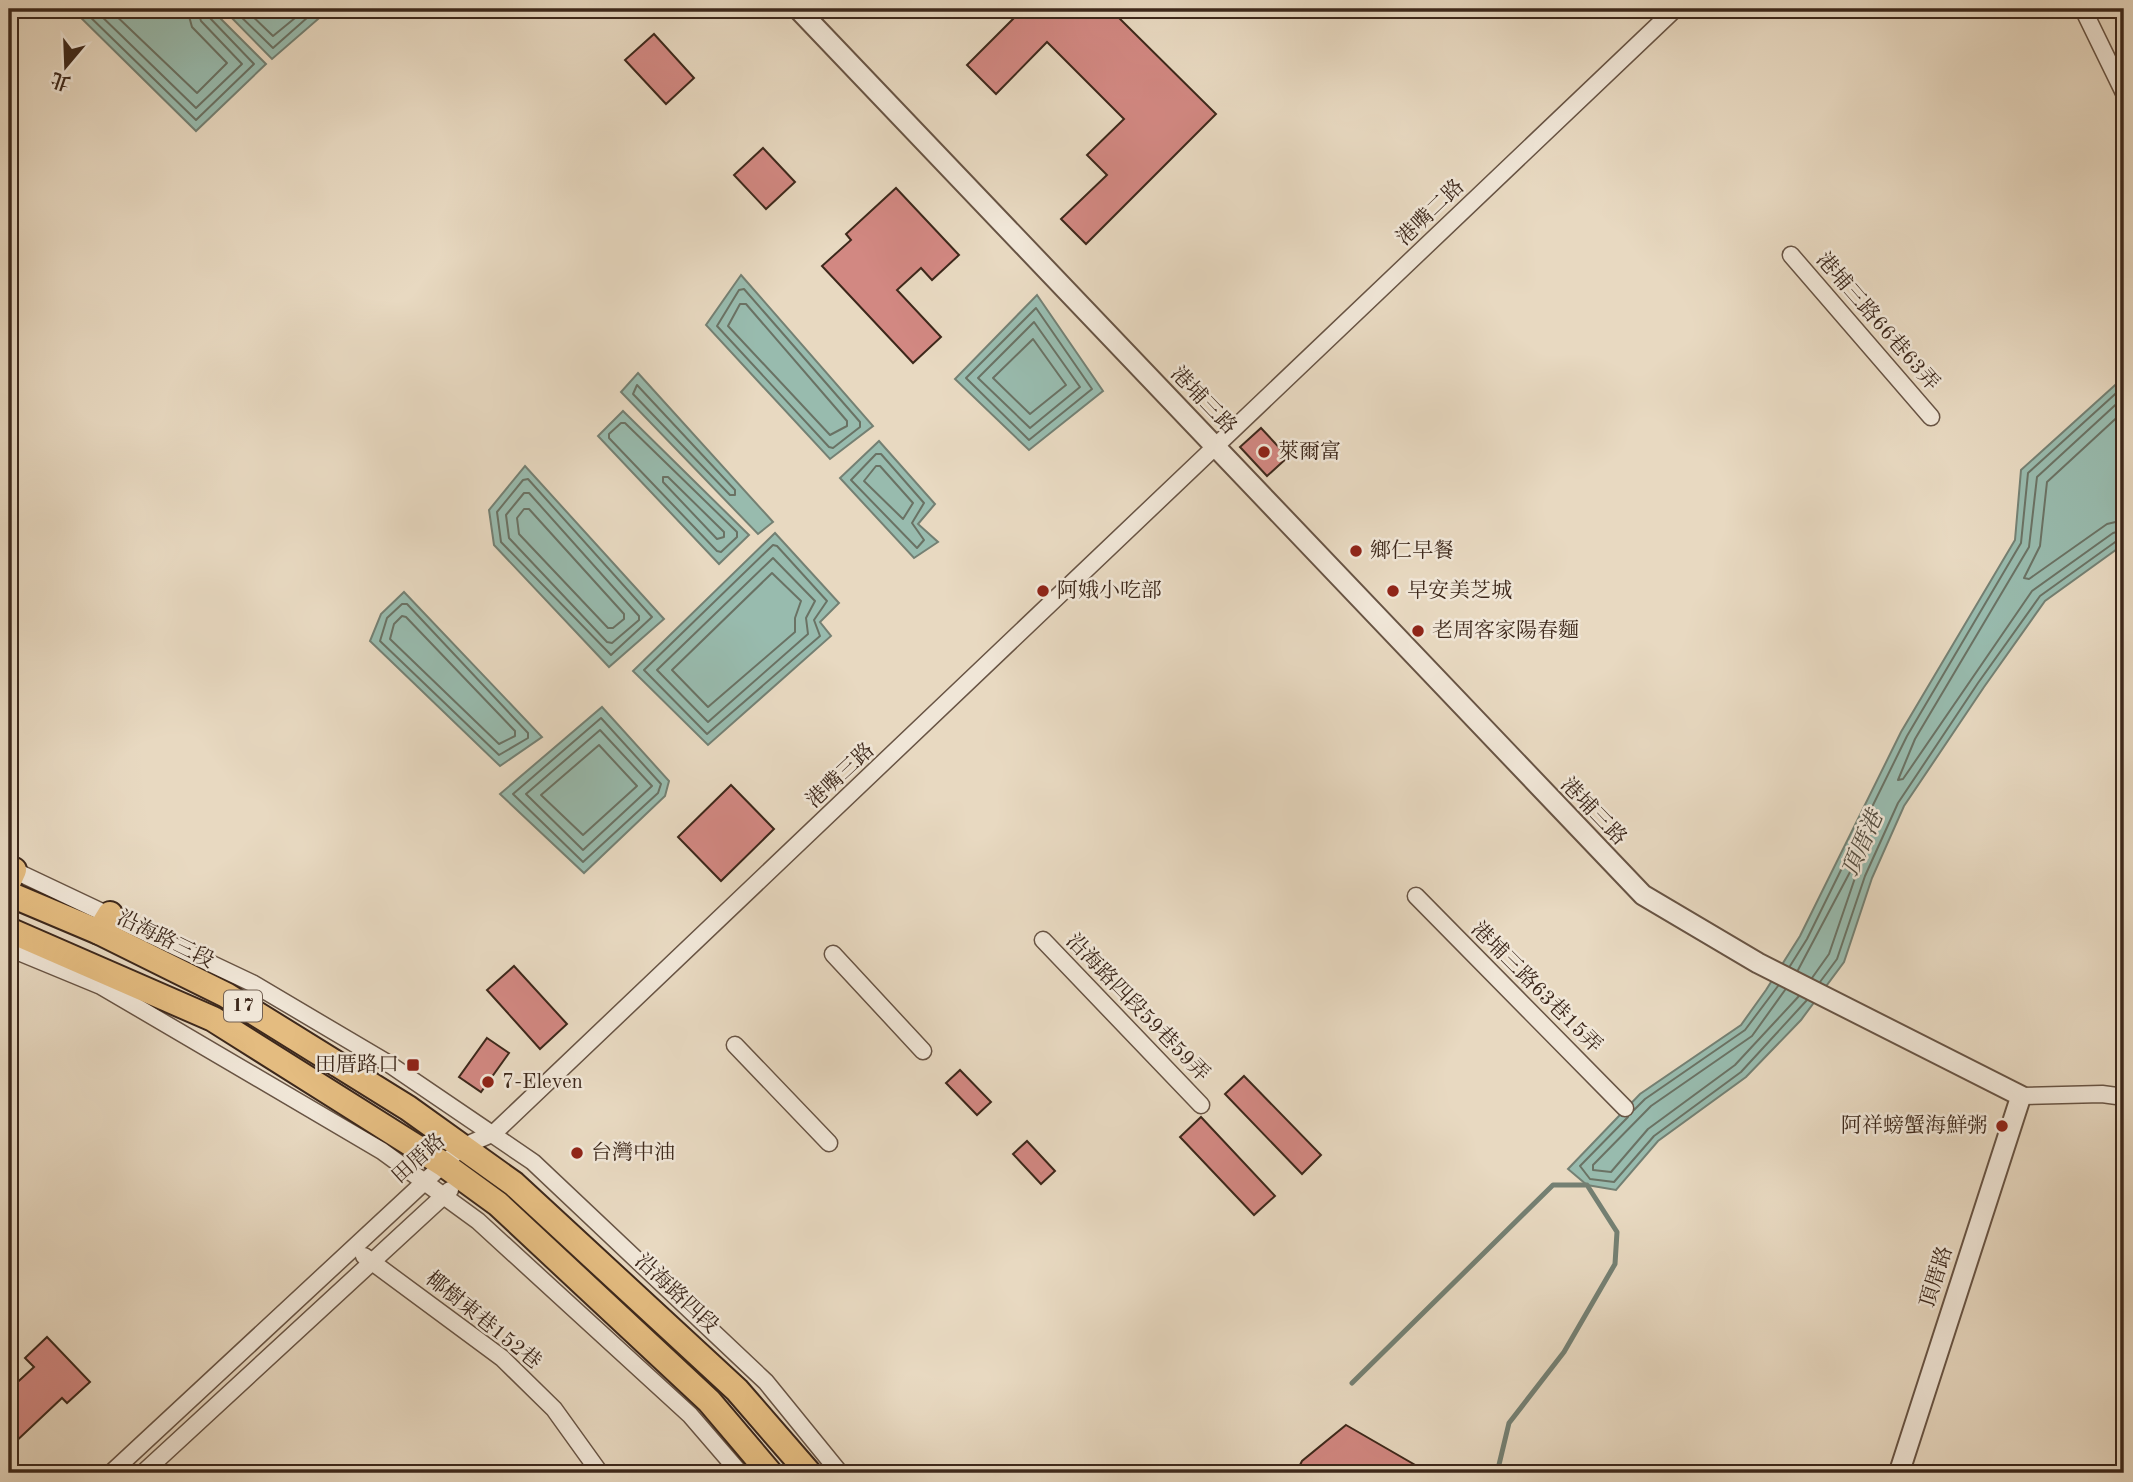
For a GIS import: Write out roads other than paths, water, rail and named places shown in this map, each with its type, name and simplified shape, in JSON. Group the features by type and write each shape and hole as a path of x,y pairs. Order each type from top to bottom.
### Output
{"main road":[{"name":"沿海路三段","path":"10,878 105,923 408,1108 471,1154"},
{"name":"17","path":"9,930 213,1019 453,1171 498,1204 709,1401 770,1473"},
{"name":"沿海路四段","path":"471,1154 514,1184 737,1390 809,1473"}],"street":[{"name":"港埔三路","path":"797,9 1643,895 1663,910 1823,997 2021,1096"},
{"name":"港嘴二路","path":"1216,448 1675,9"},
{"path":"2083,9 2124,93"},
{"name":"港埔三路66巷63弄","path":"1791,255 1931,417"},
{"name":"港嘴三路","path":"494,1133 1216,448"},
{"name":"港埔三路63巷15弄","path":"1416,897 1625,1108"},
{"name":"沿海路三段","path":"105,923 252,983 389,1064 494,1133"},
{"name":"沿海路四段59巷59弄","path":"1043,940 1201,1105"},
{"path":"9,948 101,986 382,1151 478,1221 690,1415 740,1473"},
{"path":"833,954 923,1051"},
{"path":"735,1045 829,1143"},
{"path":"2021,1096 2102,1094 2124,1097"},
{"name":"頂厝路","path":"1899,1473 2021,1096"},
{"name":"田厝路","path":"111,1473 424,1182 453,1171 494,1133"},
{"name":"田厝路","path":"144,1473 444,1196 453,1171 494,1133"},
{"name":"沿海路四段","path":"494,1133 533,1162 727,1343 791,1410 840,1473"},
{"name":"椰樹東巷152巷","path":"354,1248 502,1358 554,1409 600,1473"}],"water":[{"path":"72,9 211,9 266,64 196,131"},
{"path":"223,9 321,9 325,13 272,59"},
{"path":"741,275 873,426 830,459 706,325"},
{"path":"1037,295 1103,391 1029,450 955,379"},
{"path":"638,373 773,522 758,534 621,392"},
{"name":"頂厝港","path":"2124,377 2124,544 2045,601 1984,687 1904,806 1872,878 1844,962 1801,1020 1746,1077 1658,1141 1616,1190 1587,1185 1568,1169 1640,1094 1741,1025 1766,990 1800,936 1901,732 2015,540 2021,470"},
{"path":"623,411 749,535 719,564 598,436"},
{"path":"879,441 935,504 918,524 938,542 914,558 840,478"},
{"path":"525,466 664,619 609,667 494,545 489,510"},
{"path":"775,533 839,603 820,622 831,636 708,745 633,671"},
{"path":"404,592 542,737 500,766 370,641 381,614"},
{"path":"602,707 669,781 665,796 584,873 500,794"}],"waterway":[{"path":"1352,1383 1553,1185 1587,1185 1617,1232 1615,1264 1564,1352 1509,1423 1497,1473"}],"place":[{"name":"萊爾富","path":"1264,452"},
{"name":"鄉仁早餐","path":"1356,551"},
{"name":"阿娥小吃部","path":"1043,591"},
{"name":"早安美芝城","path":"1393,591"},
{"name":"老周客家陽春麵","path":"1418,631"},
{"name":"田厝路口","path":"413,1065"},
{"name":"7-Eleven","path":"488,1082"},
{"name":"阿祥螃蟹海鮮粥","path":"2002,1126"},
{"name":"台灣中油","path":"577,1153"}]}
